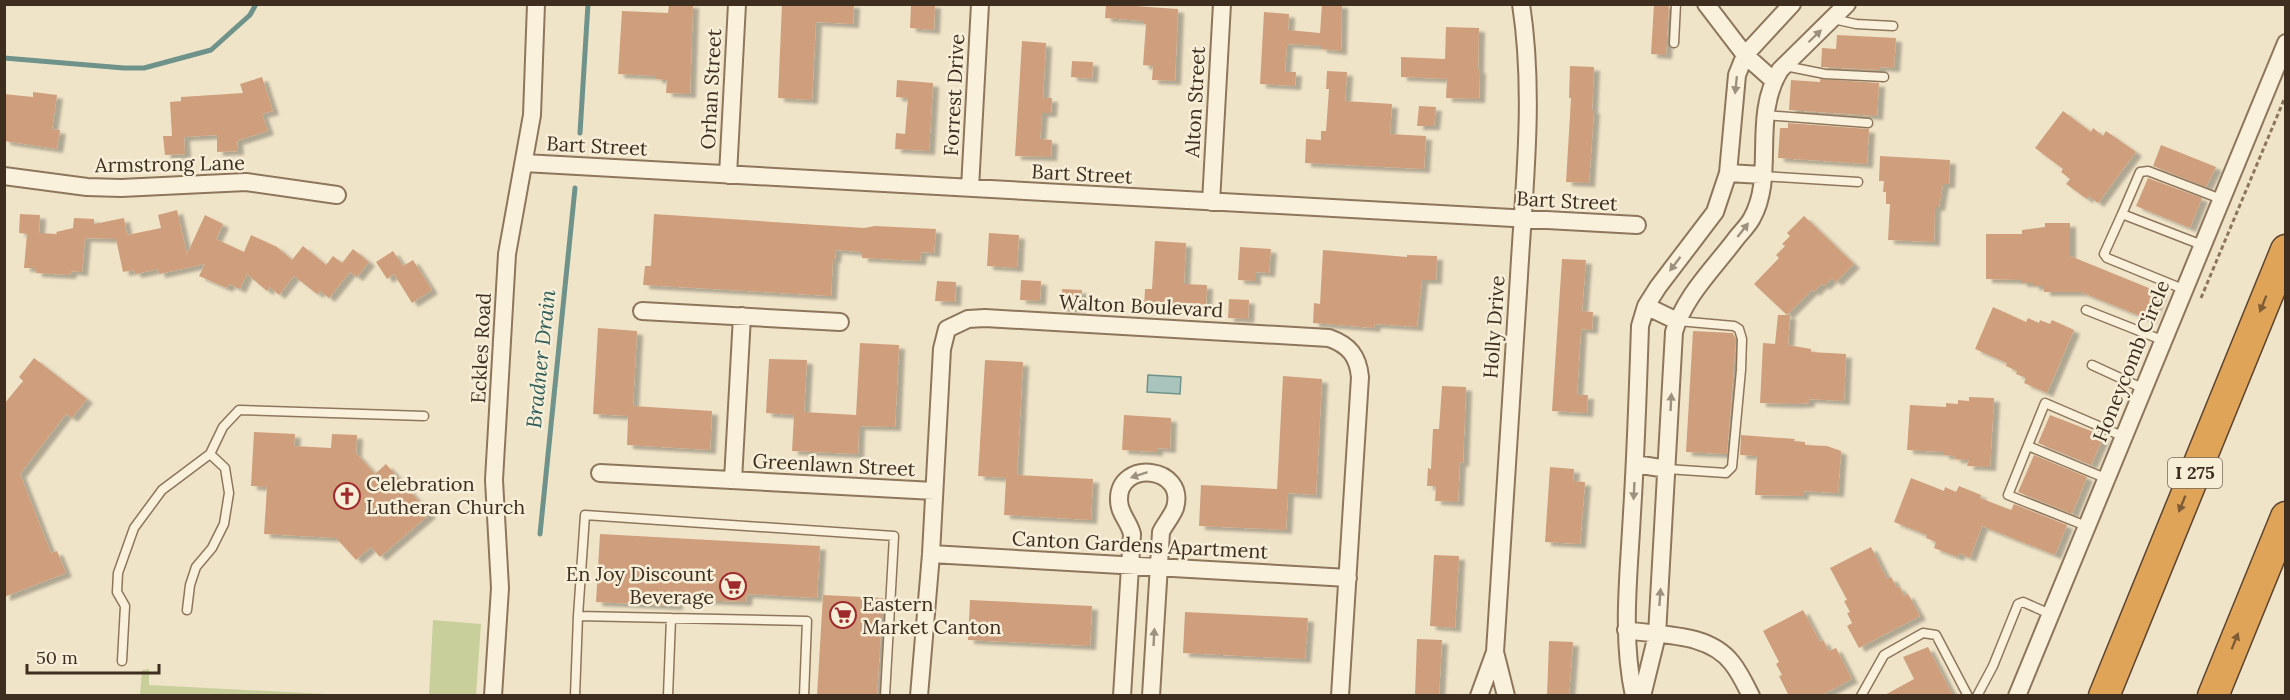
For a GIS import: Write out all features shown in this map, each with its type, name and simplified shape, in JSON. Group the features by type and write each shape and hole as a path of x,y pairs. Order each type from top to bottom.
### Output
{"highway":[{"name":"I 275","path":"2104,696 2286,250"},
{"path":"2213,696 2286,517"}],"street":[{"name":"Eckles Road","path":"493,696 500,588 494,480 507,254 532,115 536,4"},
{"name":"Orhan Street","path":"728,175 737,4"},
{"name":"Forrest Drive","path":"970,188 980,4"},
{"name":"Alton Street","path":"1211,202 1222,4"},
{"name":"Holly Drive","path":"1479,696 1495,652 1522,219 1528,103 1525,32 1521,4"},
{"path":"1706,4 1745,55 1773,80"},
{"path":"1634,696 1628,666 1626,630 1640,326 1646,306 1715,212 1728,173 1737,75 1745,55 1792,4"},
{"path":"1642,696 1657,636 1674,332 1677,321 1687,302 1752,218 1760,196 1765,115 1768,92 1773,80 1784,66 1847,4"},
{"name":"Honeycomb Circle","path":"2017,696 2122,436 2286,43"},
{"name":"Bart Street","path":"524,163 1637,225"},
{"path":"1728,173 1762,176"},
{"name":"Armstrong Lane","path":"4,176 87,187 122,188 246,182 337,195"},
{"path":"1646,306 1677,321"},
{"path":"642,311 840,322"},
{"name":"Greenlawn Street","path":"733,480 742,316"},
{"name":"Walton Boulevard","path":"919,696 931,554 942,349 947,329 958,323 985,318 1329,338 1339,342 1353,353 1359,367 1360,377 1340,696"},
{"path":"1635,464 1667,469"},
{"path":"1149,471 1167,479 1174,489 1176,499 1173,513 1161,532 1158,568 1151,688 1123,687 1132,534 1120,510 1118,498 1128,478 1149,471"},
{"name":"Greenlawn Street","path":"600,473 934,491"},
{"name":"Canton Gardens Apartment","path":"931,554 1348,578"},
{"path":"1626,630 1657,636 1689,638 1711,645 1731,661 1751,696"},
{"name":"Holly Drive","path":"1495,652 1506,696"}],"lane":[{"path":"1674,43 1676,4"},
{"path":"1833,18 1856,24 1893,26"},
{"path":"1784,66 1825,74 1884,77"},
{"path":"1765,115 1868,123"},
{"path":"2183,289 2107,258 2104,254 2140,172 2148,171 2221,199"},
{"path":"1762,176 1858,182"},
{"path":"2122,214 2202,245"},
{"path":"2086,310 2162,340"},
{"path":"1667,469 1726,473 1732,467 1741,370 1743,339 1739,329 1734,326 1677,321"},
{"path":"2092,365 2142,388"},
{"path":"2086,526 2008,495 2045,403 2122,436"},
{"path":"122,661 125,606 117,592 118,573 134,528 162,490 210,454 224,427 239,410 424,416"},
{"path":"2028,446 2105,478"},
{"path":"187,610 190,585 196,567 212,548 224,524 229,493 225,468 210,454"},
{"path":"575,696 585,515 894,536 885,696"},
{"path":"1977,696 1993,666 2018,604 2023,602 2050,614"},
{"path":"578,616 807,621 804,696"},
{"path":"668,696 670,618"},
{"path":"1861,696 1884,655 1923,633 1936,635 1968,696"}],"green space":[{"path":"433,620 481,624 476,695 429,695"},
{"path":"149,669 149,685 345,695 140,695 142,670"}],"water":[{"path":"1148,375 1181,377 1180,394 1147,392"}],"building":[{"path":"669,4 693,4 690,94 666,93 667,80 656,79 656,76 618,74 622,11 668,13"},
{"path":"782,4 854,4 853,24 816,22 812,100 778,98"},
{"path":"911,4 935,4 934,30 910,28"},
{"path":"1106,4 1178,9 1175,81 1152,80 1153,66 1143,65 1146,24 1144,21 1105,18"},
{"path":"1322,4 1342,4 1341,51 1321,49 1321,46 1287,44 1285,72 1296,72 1295,86 1260,84 1264,12 1289,14 1288,30 1320,33"},
{"path":"1654,4 1669,4 1666,55 1651,54"},
{"path":"1446,27 1479,28 1479,99 1446,98 1447,79 1401,77 1401,57 1445,59"},
{"path":"1837,35 1896,38 1894,68 1880,67 1880,70 1821,67 1822,48 1836,49"},
{"path":"1022,41 1046,43 1043,98 1052,98 1051,113 1042,113 1040,139 1052,140 1051,157 1015,156"},
{"path":"1072,61 1093,62 1092,79 1071,77"},
{"path":"1570,66 1594,67 1592,110 1594,110 1589,183 1566,182 1571,98 1569,98"},
{"path":"1327,71 1347,72 1345,101 1392,104 1390,134 1426,136 1424,169 1305,163 1306,139 1321,140 1321,131 1326,131 1329,89 1326,89"},
{"path":"262,77 273,111 262,114 268,131 237,141 238,151 217,152 217,135 184,137 185,154 165,155 163,136 172,136 170,102 181,101 181,97 243,93 240,84"},
{"path":"1820,79 1879,83 1877,116 1789,110 1791,80 1820,82"},
{"path":"897,80 933,83 929,151 895,149 896,133 905,134 908,98 896,97"},
{"path":"33,92 57,95 52,129 60,130 57,149 4,141 4,94 33,97"},
{"path":"1419,106 1436,107 1434,126 1417,126"},
{"path":"2063,111 2091,132 2093,128 2103,136 2106,131 2136,152 2098,203 2089,196 2087,199 2066,184 2070,179 2061,172 2063,169 2035,148"},
{"path":"1788,123 1869,129 1867,164 1778,158 1780,128 1788,128"},
{"path":"2161,145 2216,167 2206,187 2153,166"},
{"path":"1880,156 1950,160 1949,184 1943,184 1939,207 1935,207 1934,242 1888,240 1890,204 1886,204 1886,192 1883,192 1884,181 1879,181"},
{"path":"2148,178 2202,198 2190,228 2136,206"},
{"path":"177,210 187,254 205,215 223,224 216,239 244,252 251,235 277,247 292,260 303,246 326,265 333,256 342,263 353,249 369,262 357,277 350,272 329,298 320,291 317,294 294,276 279,295 270,287 267,291 247,274 240,289 229,284 227,288 199,276 205,264 159,274 158,269 135,274 134,270 123,272 116,239 85,238 82,272 71,271 70,275 36,273 36,268 24,268 27,234 19,233 20,214 40,215 39,233 57,234 56,232 73,228 74,218 94,219 94,224 124,218 127,235 161,228 158,215"},
{"path":"654,214 864,228 875,226 936,229 934,253 921,252 920,261 862,258 862,252 836,250 835,259 833,259 831,296 643,285 645,266 651,266"},
{"path":"1804,216 1854,264 1836,282 1832,278 1814,292 1812,290 1787,315 1754,284 1779,258 1776,255 1785,246 1782,244 1790,236 1787,233"},
{"path":"2045,223 2070,223 2070,256 2161,293 2150,320 2081,292 2044,292 2044,286 2021,283 2021,280 1986,279 1986,234 2022,234 2022,230 2045,227"},
{"path":"989,233 1019,235 1017,268 987,266"},
{"path":"1155,241 1186,243 1184,284 1207,285 1206,305 1164,302 1164,309 1144,308 1145,289 1152,289"},
{"path":"1240,247 1271,249 1269,273 1255,272 1255,281 1238,280"},
{"path":"1323,250 1407,257 1407,255 1437,256 1436,280 1422,280 1417,327 1375,324 1374,328 1313,323 1314,303 1320,304"},
{"path":"393,251 403,266 413,260 432,290 412,303 394,274 387,279 376,262"},
{"path":"1562,259 1586,260 1582,311 1593,312 1592,330 1581,329 1577,395 1588,395 1587,413 1552,411"},
{"path":"1021,280 1041,281 1040,301 1020,300"},
{"path":"937,281 956,282 955,302 935,301"},
{"path":"1062,289 1082,290 1081,309 1061,308"},
{"path":"1229,299 1249,300 1248,319 1228,318"},
{"path":"1993,307 2026,322 2028,318 2039,323 2040,320 2050,324 2052,320 2074,330 2047,393 2024,383 2026,378 2016,374 2017,371 2006,366 2007,363 1975,349"},
{"path":"1778,315 1790,315 1788,345 1811,349 1811,352 1846,354 1844,401 1809,399 1809,403 1797,404 1760,403 1763,343 1775,344"},
{"path":"598,328 637,331 633,406 712,411 710,450 627,445 628,416 593,414"},
{"path":"1693,331 1733,333 1736,340 1727,454 1686,452"},
{"path":"860,343 899,345 895,427 859,426 858,454 792,451 794,415 766,413 769,359 807,360 804,412 856,415"},
{"path":"34,358 87,399 72,418 66,414 20,474 51,553 57,551 66,573 4,597 4,404 23,381 19,377"},
{"path":"985,360 1023,362 1017,475 1093,479 1091,520 1004,515 1006,478 978,476"},
{"path":"1283,376 1322,379 1316,495 1288,493 1286,530 1199,526 1201,485 1277,489"},
{"path":"1442,386 1466,387 1463,463 1460,462 1458,502 1435,501 1436,486 1427,486 1428,468 1431,469 1433,429 1439,429"},
{"path":"1969,397 1994,398 1990,467 1967,466 1969,460 1954,459 1955,456 1943,455 1943,452 1907,450 1910,405 1946,407 1946,403 1958,404 1958,400 1969,401"},
{"path":"1124,415 1171,418 1170,449 1157,448 1157,452 1122,450"},
{"path":"2050,415 2104,436 2091,465 2038,443"},
{"name":"Celebration Lutheran Church","path":"254,432 295,434 294,446 331,448 332,434 357,435 356,453 375,474 386,464 430,514 380,557 371,547 356,560 336,538 264,534 267,487 251,486"},
{"path":"1741,435 1795,439 1794,441 1805,442 1805,445 1827,446 1841,451 1838,493 1803,491 1803,496 1755,495 1757,456 1740,455"},
{"path":"2034,455 2087,477 2072,514 2018,492"},
{"path":"1550,467 1574,469 1573,481 1585,482 1580,544 1545,542"},
{"path":"1911,478 1944,491 1945,487 1956,492 1959,486 1981,495 1980,498 2011,510 2014,504 2067,525 2055,555 1982,526 1970,558 1959,553 1958,557 1934,548 1936,542 1926,538 1927,535 1894,522"},
{"path":"600,534 820,546 817,598 747,594 746,602 677,599 677,606 596,602"},
{"path":"1871,547 1887,579 1891,577 1904,596 1908,594 1920,616 1859,648 1847,626 1852,623 1847,613 1850,612 1844,601 1847,600 1830,568"},
{"path":"1434,555 1459,556 1455,628 1430,626"},
{"path":"823,595 883,598 877,696 817,696"},
{"path":"970,600 1092,606 1090,646 968,640"},
{"path":"1803,610 1820,642 1823,640 1829,651 1836,648 1852,679 1820,696 1789,696 1779,676 1782,675 1776,664 1779,662 1763,631"},
{"path":"1185,612 1308,618 1305,659 1183,653"},
{"path":"1417,639 1442,640 1439,696 1415,696"},
{"path":"1549,641 1573,642 1569,696 1547,696"},
{"path":"1928,647 1953,696 1883,696 1914,679 1903,657"}],"waterway":[{"path":"4,58 144,68 211,50 250,15 256,4"},
{"name":"Bradner Drain","path":"580,133 588,4"},
{"name":"Bradner Drain","path":"540,534 575,188"}],"place":[{"name":"Celebration Lutheran Church","path":"347,496"},
{"name":"En Joy Discount Beverage","path":"733,586"},
{"name":"Eastern Market Canton","path":"843,615"}]}
